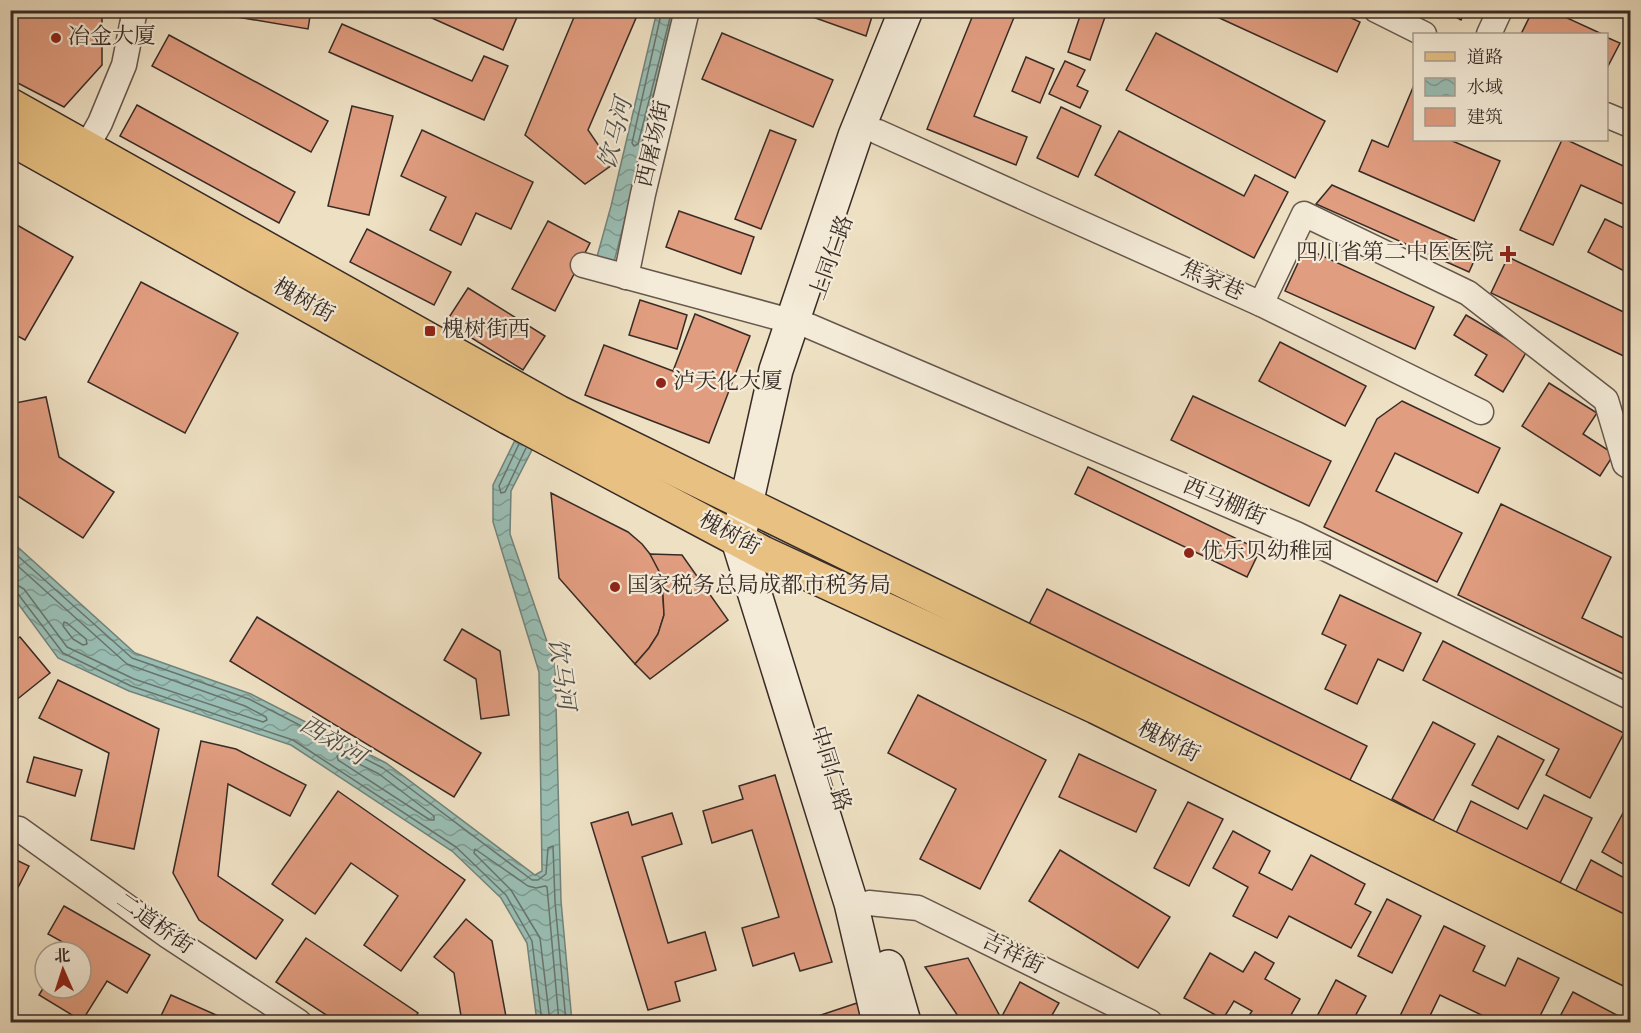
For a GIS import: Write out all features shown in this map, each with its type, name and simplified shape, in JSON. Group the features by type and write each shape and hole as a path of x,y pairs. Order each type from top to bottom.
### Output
{"main road":[{"name":"槐树街","path":"10,105 79,160 509,418 751,546 1096,707 1630,970"},
{"name":"槐树街","path":"10,138 79,160 558,412 1630,936"}],"street":[{"path":"79,160 100,123 124,65 135,10"},
{"name":"西屠场街","path":"626,278 643,194 687,10"},
{"path":"583,265 801,323 855,136 906,10"},
{"name":"上同仁路","path":"754,509 801,323 926,10"},
{"path":"1376,10 1422,33"},
{"path":"1489,33 1500,10"},
{"path":"1608,116 1630,125"},
{"name":"焦家巷","path":"878,132 1261,304 1304,214 1468,293 1597,393 1606,400 1625,464 1630,467"},
{"path":"1261,304 1481,412"},
{"name":"西马棚街","path":"801,323 1296,534 1630,697"},
{"name":"中同仁路","path":"754,509 751,546 869,903 904,1023"},
{"path":"751,546 850,903 879,1023"},
{"name":"二道桥街","path":"10,828 19,829 168,936 299,1023"},
{"name":"吉祥街","path":"869,903 918,908 1150,1023"}],"water":[{"path":"657,11 678,11 612,270 595,264"},
{"name":"西郊河","path":"520,430 538,438 511,491 510,534 555,665 561,901 572,1022 537,1022 527,943 501,898 452,851 291,745 129,691 58,658 11,594 11,541 135,653 251,694 386,763 535,875 542,871 539,672 493,522 493,485"}],"building":[{"name":"冶金大厦","path":"10,10 102,10 102,65 64,107 10,79"},
{"path":"196,10 311,10 308,29"},
{"path":"414,10 520,10 503,50"},
{"path":"577,10 619,10 636,18 588,130 612,165 585,184 525,135"},
{"path":"793,10 874,10 866,36"},
{"path":"975,10 1017,10 974,116 1027,137 1016,165 927,129"},
{"path":"1082,10 1105,17 1090,60 1068,52"},
{"path":"1202,10 1334,10 1360,22 1337,72"},
{"path":"1443,10 1466,10 1461,20"},
{"path":"1533,10 1571,10 1567,18 1600,33 1522,33"},
{"path":"342,24 472,81 484,56 508,66 484,120 329,52"},
{"path":"722,33 833,80 813,127 702,79"},
{"path":"1156,33 1325,121 1295,178 1126,90"},
{"path":"169,35 328,121 311,152 152,66"},
{"path":"1608,38 1620,43 1608,66"},
{"path":"1026,57 1054,69 1040,103 1012,91"},
{"path":"1065,61 1085,70 1077,86 1088,91 1080,108 1049,94"},
{"path":"1413,87 1413,141 1452,141 1500,161 1474,221 1359,171 1372,140 1388,147"},
{"path":"137,105 295,192 279,223 120,136"},
{"path":"352,106 393,116 369,215 328,206"},
{"path":"1061,107 1101,126 1078,177 1037,158"},
{"path":"422,130 533,182 511,229 476,213 461,245 430,230 446,197 401,176"},
{"path":"770,130 796,140 761,229 735,219"},
{"path":"1119,131 1244,196 1255,175 1288,192 1254,258 1095,175"},
{"path":"1562,141 1569,141 1630,169 1630,188 1623,204 1581,185 1553,245 1520,230"},
{"path":"1332,185 1479,250 1469,272 1316,204"},
{"path":"679,211 754,237 741,274 666,247"},
{"path":"1605,219 1630,231 1630,274 1588,252"},
{"path":"10,221 73,257 25,340 10,332"},
{"path":"548,221 590,243 555,311 512,289"},
{"path":"367,229 451,272 434,305 350,262"},
{"path":"1305,248 1434,307 1415,349 1285,291"},
{"path":"1508,257 1630,315 1630,359 1491,293"},
{"path":"141,282 238,333 185,433 88,382"},
{"path":"468,288 545,336 523,370 446,322"},
{"path":"640,300 687,315 677,349 629,335"},
{"name":"泸天化大厦","path":"695,314 750,336 709,443 585,395 604,345 673,371"},
{"path":"1466,315 1527,351 1503,392 1475,375 1487,355 1454,335"},
{"path":"1280,342 1366,386 1345,426 1259,381"},
{"path":"1549,383 1597,413 1583,434 1614,454 1600,476 1522,426"},
{"path":"1193,396 1331,461 1309,506 1171,440"},
{"path":"46,397 59,457 114,492 83,538 10,491 10,404"},
{"path":"1402,401 1500,448 1478,493 1395,453 1376,491 1462,533 1437,582 1324,527 1377,419"},
{"path":"1088,467 1260,550 1247,577 1075,494"},
{"name":"国家税务总局成都市税务局","path":"551,493 628,532 654,559 662,577 664,615 658,634 635,664 559,578"},
{"path":"1501,504 1611,557 1582,618 1630,641 1630,677 1458,595"},
{"path":"650,554 682,555 728,620 650,679 635,664 658,634 664,615 662,577"},
{"path":"1047,589 1367,746 1346,788 1026,630"},
{"path":"1340,595 1421,633 1403,671 1378,659 1357,704 1325,689 1346,645 1322,634"},
{"path":"257,617 481,753 454,797 230,661"},
{"path":"462,629 500,651 509,715 481,719 476,679 444,660"},
{"path":"20,637 50,673 10,705 10,644"},
{"path":"1443,641 1624,733 1590,798 1546,775 1559,749 1423,680"},
{"path":"58,680 159,729 134,849 91,840 109,753 39,718"},
{"path":"918,695 1046,760 980,889 920,859 956,789 888,753"},
{"path":"1433,722 1475,744 1433,821 1392,799"},
{"path":"1498,736 1544,760 1518,809 1472,785"},
{"path":"201,741 236,749 306,785 290,816 228,784 218,876 283,920 256,959 199,920 173,873"},
{"path":"1079,754 1156,790 1136,832 1059,797"},
{"path":"34,757 82,770 75,796 27,782"},
{"path":"775,775 832,962 800,971 794,953 753,966 742,928 779,917 752,830 712,843 703,811 743,799 739,786"},
{"path":"338,791 465,880 401,971 364,945 398,896 351,863 315,914 272,884"},
{"path":"1544,795 1592,818 1560,883 1456,833 1471,801 1527,829"},
{"path":"1630,800 1630,868 1602,852"},
{"path":"1188,802 1223,819 1189,886 1154,868"},
{"path":"628,812 632,825 672,813 682,844 642,857 668,943 705,932 716,970 675,982 680,1001 648,1010 591,823"},
{"path":"1233,831 1270,851 1259,873 1292,890 1311,855 1365,884 1355,904 1371,912 1351,948 1289,916 1277,938 1233,916 1248,887 1213,868"},
{"path":"1060,850 1170,917 1138,968 1029,901"},
{"path":"10,857 29,866 10,903"},
{"path":"1591,860 1630,881 1630,922 1574,894"},
{"path":"1387,899 1421,916 1392,973 1358,956"},
{"path":"64,906 150,955 127,993 107,981 82,1021 47,1000 93,1000 93,940 59,940 48,934"},
{"path":"466,919 492,941 507,1022 462,1022 454,973 434,957"},
{"path":"1444,926 1485,946 1473,971 1505,986 1518,958 1559,978 1537,1022 1496,1022 1440,995 1427,1022 1397,1022"},
{"path":"306,938 418,1013 412,1022 337,1022 276,982"},
{"path":"1255,952 1274,963 1265,979 1300,999 1287,1022 1245,1022 1252,1011 1234,1001 1223,1019 1184,998 1210,953 1243,972"},
{"path":"968,958 1001,1018 1020,982 1059,1003 1048,1022 962,1022 925,967"},
{"path":"1336,980 1366,996 1352,1022 1314,1022"},
{"path":"1573,992 1630,1022 1557,1022"},
{"path":"171,995 232,1022 158,1022"},
{"path":"857,1003 863,1022 820,1022 818,1016"}],"place":[{"name":"冶金大厦","path":"56,38"},
{"name":"四川省第二中医医院","path":"1508,254"},
{"name":"槐树街西","path":"430,331"},
{"name":"泸天化大厦","path":"661,383"},
{"name":"优乐贝幼稚园","path":"1189,553"},
{"name":"国家税务总局成都市税务局","path":"615,587"}],"water label":[{"name":"饮马河","path":"617,134"},
{"name":"饮马河","path":"560,674"}]}
